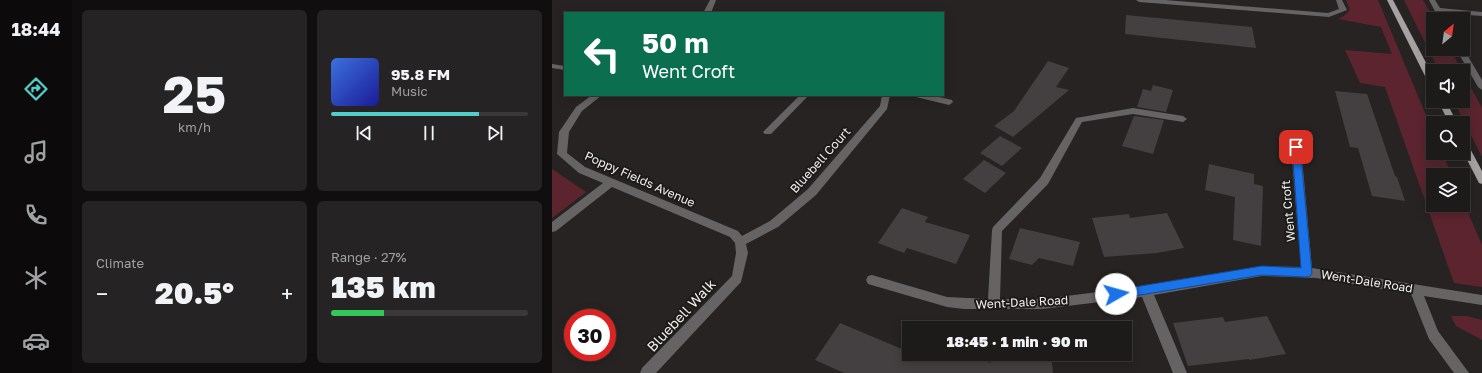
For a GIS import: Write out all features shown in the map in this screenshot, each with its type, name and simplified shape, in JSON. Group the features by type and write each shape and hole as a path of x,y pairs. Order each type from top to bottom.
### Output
{"main road":[{"path":"1390,0 1426,70"},
{"path":"1470,157 1482,180"}],"street":[{"path":"708,12 713,0"},
{"path":"1139,0 1329,16 1343,10 1340,0"},
{"path":"1432,0 1437,10 1482,14"},
{"path":"1464,56 1482,87"},
{"path":"552,66 564,68"},
{"name":"Poppy Fields Avenue","path":"597,96 579,110 564,132 562,154 582,170 734,234 740,242"},
{"path":"768,132 805,96"},
{"name":"Bluebell Court","path":"740,242 774,224 812,192 884,107 889,96"},
{"path":"923,96 948,102"},
{"path":"994,305 997,230 1044,181 1079,120 1133,111 1183,120"},
{"name":"Went Croft","path":"1296,147 1307,273"},
{"path":"552,228 611,182"},
{"name":"Bluebell Walk","path":"647,373 737,278 742,253 740,242"},
{"name":"Went-Dale Road","path":"872,280 947,302 994,305 1042,304 1146,291 1262,271 1307,273 1482,300"},
{"path":"1415,289 1433,335 1462,373"},
{"path":"1146,291 1180,373"}],"shaded area":[{"path":"1346,0 1378,0 1426,116 1426,160 1445,160 1449,168 1426,168 1426,203 1385,87 1360,83 1345,50 1392,54 1381,27 1338,19 1350,10"},
{"path":"1404,0 1423,0 1430,12 1426,12 1426,45"},
{"path":"1432,56 1454,56 1458,64 1436,64"},
{"path":"1470,86 1482,108 1482,157 1470,133 1470,116 1462,116 1458,108 1470,108"},
{"path":"552,169 586,192 552,218"},
{"path":"1429,212 1468,212 1482,245 1482,287 1454,283"},
{"path":"1451,316 1467,316 1482,320 1482,340 1456,326"}],"building":[{"path":"1126,15 1252,27 1256,48 1125,34"},
{"path":"1048,61 1069,68 1056,87 1069,90 1013,137 994,126 1014,111"},
{"path":"1153,85 1173,90 1166,112 1137,107 1143,89 1151,91"},
{"path":"1335,91 1367,94 1405,201 1372,196 1358,148 1350,147"},
{"path":"1134,116 1164,120 1153,154 1122,146"},
{"path":"1000,136 1022,148 1002,166 980,153"},
{"path":"984,160 1006,173 985,193 963,179"},
{"path":"1209,164 1254,174 1254,184 1263,186 1261,246 1233,240 1235,197 1205,190"},
{"path":"902,208 928,217 925,222 970,235 956,264 907,248 904,253 878,243"},
{"path":"1167,213 1184,248 1157,253 1104,257 1092,218 1129,214 1130,218"},
{"path":"1020,228 1080,242 1073,266 1039,258 1032,265 1009,259"},
{"path":"1267,316 1286,354 1249,360 1188,366 1173,323 1223,317 1225,322"},
{"path":"840,323 902,349 902,361 983,361 991,363 991,361 1052,361 1053,373 844,373 815,360"}],"route":[{"path":"1116,294 1146,291 1262,271 1307,273 1296,147"}]}
